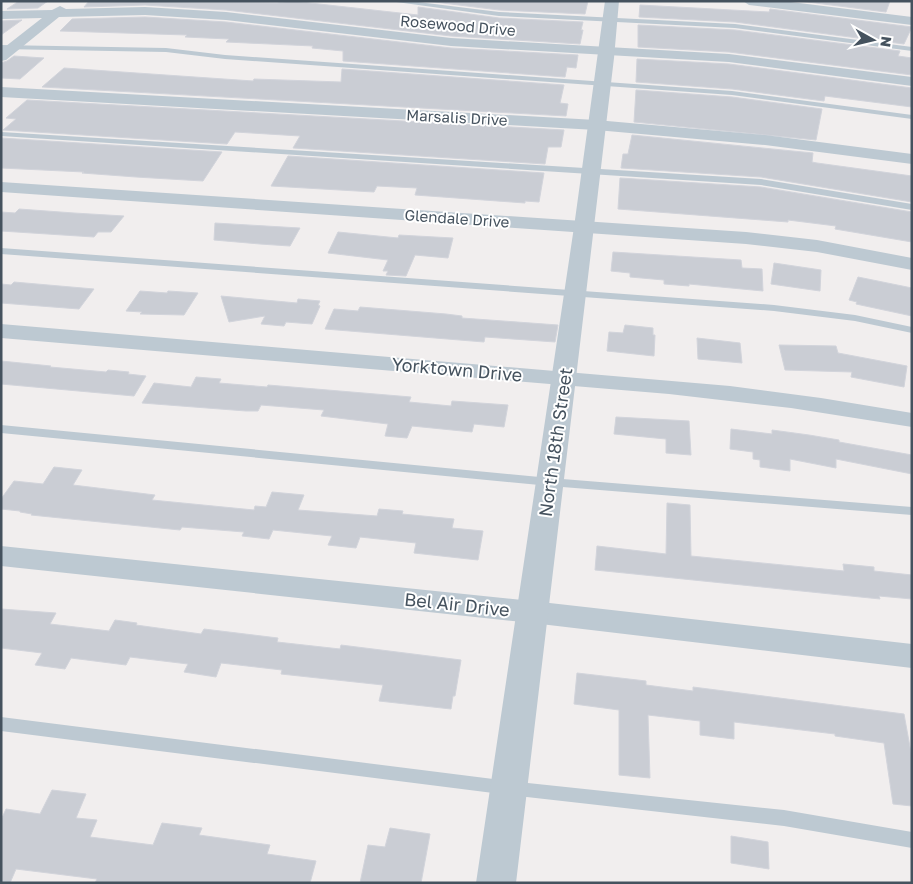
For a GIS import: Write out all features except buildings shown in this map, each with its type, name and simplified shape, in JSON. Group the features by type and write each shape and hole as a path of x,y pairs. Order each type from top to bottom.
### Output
{"street":[{"path":"1,57 7,47 72,1"},
{"path":"749,1 912,21"},
{"name":"Rosewood Drive","path":"1,15 145,11 226,16 450,42 737,58 912,82"},
{"name":"North 18th Street","path":"496,883 611,11"},
{"name":"Marsalis Drive","path":"1,92 596,125 765,140 912,159"},
{"name":"Glendale Drive","path":"1,187 746,238 817,246 912,264"},
{"name":"Yorktown Drive","path":"1,331 756,396 847,408 912,420"},
{"name":"Bel Air Drive","path":"1,556 532,612 912,656"}],"lane":[{"path":"392,1 499,14 611,11 912,49"},
{"path":"7,47 166,50 225,57 732,92 912,117"},
{"path":"1,134 761,182 912,207"},
{"path":"1,250 774,308 855,318 912,330"},
{"path":"1,429 550,482 912,511"},
{"path":"1,724 509,788 784,818 912,840"}]}
